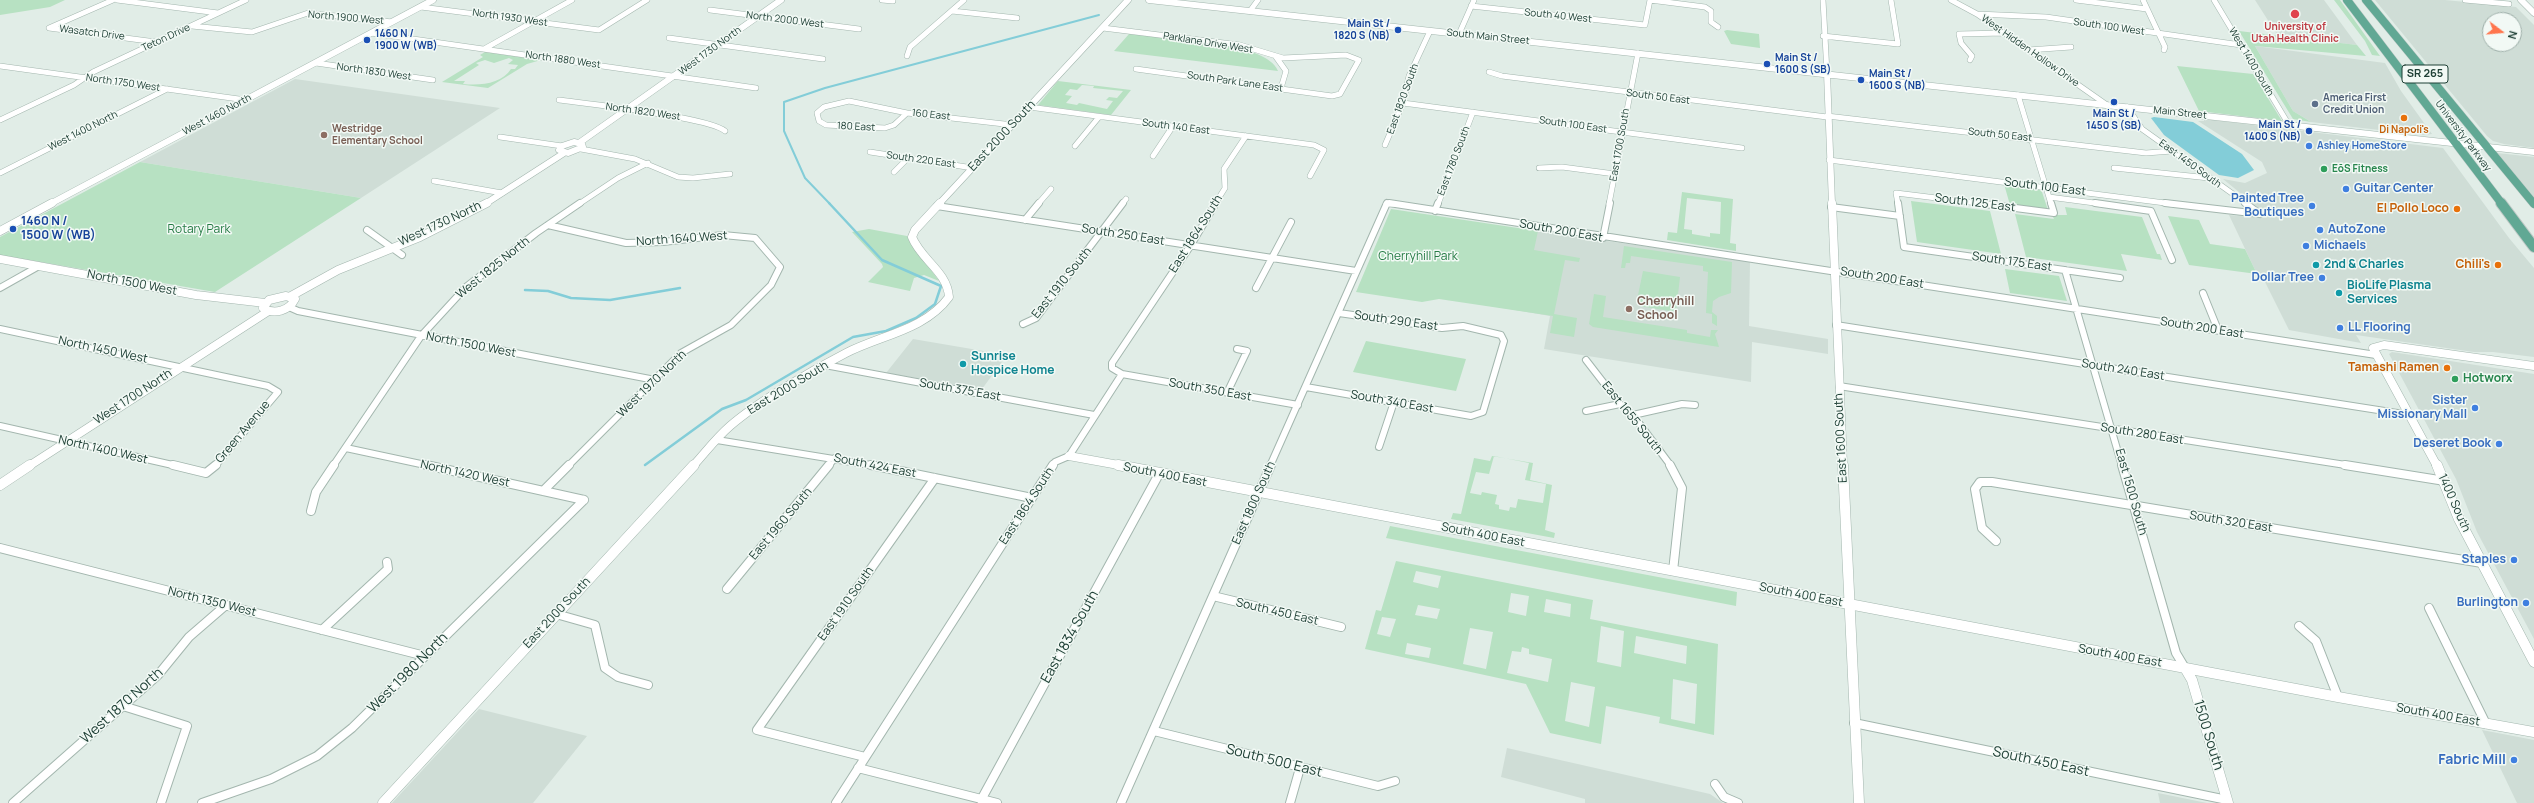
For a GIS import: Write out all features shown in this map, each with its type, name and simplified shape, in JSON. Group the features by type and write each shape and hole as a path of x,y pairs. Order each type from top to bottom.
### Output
{"main road":[{"name":"University Parkway","path":"2347,0 2454,143 2534,246"},
{"name":"University Parkway","path":"2366,0 2485,147 2534,204"}],"street":[{"name":"Wasatch Drive","path":"113,0 49,28 156,42"},
{"path":"117,0 219,13"},
{"name":"Teton Drive","path":"0,120 156,42 246,0"},
{"name":"West 1460 North","path":"0,231 433,0"},
{"path":"484,49 531,21 572,0"},
{"name":"North 1930 West","path":"421,7 599,30 647,0"},
{"name":"West 1730 North","path":"579,142 648,92 676,76 781,0"},
{"path":"882,0 893,1"},
{"path":"907,56 907,52 910,47 964,0"},
{"name":"East 2000 South","path":"383,803 717,440 742,416 825,365 856,348 924,319 947,301 950,290 947,282 917,247 912,237 915,230 1128,0"},
{"name":"South Main Street","path":"1149,0 1827,73"},
{"path":"1250,11 1258,0"},
{"path":"1460,34 1474,0"},
{"path":"1650,0 1708,8 1711,11 1711,22 1718,27"},
{"name":"South 40 West","path":"1471,6 1645,25 1650,0"},
{"path":"1823,0 1823,36 1827,73"},
{"path":"1823,36 1898,44 1891,0"},
{"name":"West Hidden Hollow Drive","path":"1951,0 1977,14 2107,104"},
{"path":"2076,0 2147,9"},
{"path":"2143,0 2164,50"},
{"name":"West 1400 South","path":"2214,0 2289,125"},
{"path":"2465,0 2508,4"},
{"path":"2520,0 2534,13"},
{"name":"North 2000 West","path":"710,10 859,29"},
{"path":"952,11 1017,18"},
{"name":"South 100 West","path":"1977,14 1998,13 2105,25 2159,35 2240,45"},
{"name":"North 1900 West","path":"192,26 258,32 300,14 392,22"},
{"name":"Parklane Drive West","path":"1103,28 1235,44 1276,57 1304,59 1334,54 1358,58 1340,94 1334,96"},
{"name":"East 1820 South","path":"1385,145 1403,103 1409,76 1430,31"},
{"path":"1970,60 1972,56 1961,43 1959,34 2004,33"},
{"name":"North 1880 West","path":"371,34 756,88"},
{"path":"669,38 823,59"},
{"path":"2028,50 2071,47"},
{"name":"East 1700 South","path":"1603,238 1629,93 1638,53"},
{"path":"1276,57 1286,71 1281,88"},
{"name":"North 1830 West","path":"316,63 433,80"},
{"name":"North 1750 West","path":"0,66 246,100"},
{"name":"South Park Lane East","path":"1136,69 1334,96"},
{"name":"South 50 East","path":"1489,72 1502,76 1629,93 2030,138 2146,153 2172,151"},
{"name":"Main Street","path":"1827,73 2534,152"},
{"name":"East 1600 South","path":"1827,73 1827,116 1858,803"},
{"name":"West 1400 North","path":"0,173 167,89"},
{"path":"2018,95 2049,198 2151,210 2172,260"},
{"name":"North 1820 West","path":"559,100 624,109 719,126 725,131"},
{"name":"160 East","path":"826,125 819,121 819,110 835,103 849,101 907,113 1013,125"},
{"name":"South 100 East","path":"1403,103 1742,148"},
{"name":"South 140 East","path":"1029,107 1311,144 1324,150 1310,176"},
{"name":"East 1450 South","path":"2127,107 2142,129 2260,214"},
{"name":"East 1780 South","path":"1435,211 1472,112"},
{"name":"180 East","path":"826,125 887,128 907,113"},
{"path":"1075,146 1099,117"},
{"path":"1153,156 1173,126"},
{"name":"East 1864 South","path":"1122,374 1113,370 1112,363 1191,245 1225,188 1224,169 1246,136"},
{"path":"500,138 563,150 581,149 648,163 678,177 693,178 730,174"},
{"path":"563,150 579,142 583,145 581,149"},
{"name":"West 1730 North","path":"291,296 310,282 352,261 420,237 502,193 563,150"},
{"name":"South 220 East","path":"870,152 973,168"},
{"path":"894,172 908,158"},
{"name":"South 100 East","path":"1829,160 2045,186 2256,216 2260,214"},
{"name":"West 1825 North","path":"311,511 316,492 421,336 466,287 548,225 618,178 648,163"},
{"path":"1539,168 1562,167 1614,174"},
{"path":"2114,168 2211,179"},
{"path":"434,182 502,193"},
{"path":"1025,220 1051,189"},
{"name":"South 125 East","path":"1900,216 1896,193 2054,213 2049,198"},
{"name":"East 1910 South","path":"1024,324 1036,318 1103,232 1126,199"},
{"name":"South 200 East","path":"1387,203 1603,238 1834,270 2218,330 2376,350 2534,366"},
{"name":"East 1800 South","path":"1121,803 1387,203"},
{"name":"South 250 East","path":"937,206 1356,271"},
{"path":"1831,207 1900,216"},
{"name":"South 175 East","path":"1900,216 1904,247 2120,278"},
{"path":"1256,288 1291,222"},
{"name":"North 1640 West","path":"548,225 610,241 626,243 663,242 723,235 755,238 780,267"},
{"path":"367,230 402,255"},
{"name":"North 1500 West","path":"0,259 266,307"},
{"path":"0,288 39,266"},
{"name":"West 1970 North","path":"544,491 681,353 731,325 771,285 780,267"},
{"name":"East 1500 South","path":"2065,270 2094,365 2176,653 2185,668"},
{"path":"2203,293 2218,330"},
{"path":"280,296 291,296 295,299 289,307 266,307 280,296"},
{"name":"West 1700 North","path":"0,485 64,441 181,366 266,307"},
{"name":"North 1500 West","path":"289,307 298,311 421,336 655,380"},
{"name":"South 290 East","path":"1339,313 1442,328 1463,326 1501,335 1504,341 1483,412 1479,415"},
{"name":"South 240 East","path":"1836,325 2410,415"},
{"name":"North 1450 West","path":"0,329 181,366 276,390"},
{"path":"1227,393 1247,351 1237,349"},
{"name":"1400 South","path":"2376,350 2445,481 2459,519 2534,662"},
{"name":"East 1655 South","path":"1586,360 1620,404 1633,415 1675,472 1682,488 1673,571"},
{"name":"South 375 East","path":"825,365 1094,415"},
{"path":"1070,456 1094,415 1122,374"},
{"name":"South 350 East","path":"1122,374 1298,405"},
{"name":"South 280 East","path":"1839,386 2445,481"},
{"name":"South 340 East","path":"1306,387 1471,416 1479,415"},
{"name":"Green Avenue","path":"206,473 221,462 278,392 276,390"},
{"path":"1379,447 1394,402"},
{"path":"1586,411 1620,404"},
{"path":"1633,415 1682,404 1696,405"},
{"name":"North 1400 West","path":"0,426 206,473"},
{"name":"South 424 East","path":"717,440 836,458 1032,498"},
{"name":"North 1420 West","path":"346,448 584,500"},
{"name":"East 1864 South","path":"836,803 1055,462 1070,456"},
{"name":"South 400 East","path":"1070,456 1258,493 2338,697 2534,732"},
{"name":"East 1960 South","path":"728,589 836,458"},
{"name":"East 1834 South","path":"981,800 1159,474"},
{"name":"East 1910 South","path":"865,757 757,730 935,478"},
{"name":"South 320 East","path":"1996,541 1982,528 1975,489 1980,482 2482,563"},
{"name":"West 1980 North","path":"202,803 271,779 317,756 352,728 584,500"},
{"name":"North 1350 West","path":"0,548 425,656"},
{"path":"322,630 388,569 387,562"},
{"name":"South 450 East","path":"1213,596 1341,627"},
{"name":"West 1870 North","path":"13,803 158,675 189,637 226,605"},
{"path":"2429,608 2486,724"},
{"path":"556,614 587,621 594,625 602,665 607,673 614,678 648,685"},
{"path":"2299,626 2316,641 2338,697"},
{"name":"1500 South","path":"2185,668 2192,680 2228,802"},
{"path":"123,706 187,726 161,803"},
{"name":"South 450 East","path":"1854,724 2228,802"},
{"name":"South 500 East","path":"1154,731 1378,786 1395,781"},
{"path":"858,768 996,803"},
{"path":"1290,803 1300,768"},
{"path":"1715,784 1724,797 1738,803"}],"shaded area":[{"path":"2255,0 2324,0 2357,45 2278,36"},
{"path":"2375,0 2445,0 2516,7 2521,12 2482,12 2482,52 2522,52 2522,13 2534,25 2534,148 2493,141 2487,136"},
{"path":"2255,46 2385,63 2401,91 2432,134 2422,135 2311,122 2293,111"},
{"name":"Westridge Elementary School","path":"295,79 500,108 361,198 140,162"},
{"path":"2204,119 2443,148 2509,238 2534,268 2534,357 2493,352 2474,352 2356,335 2361,343 2289,330 2261,274 2257,274 2229,215 2261,218 2264,215 2261,210 2223,179 2245,183 2267,173 2262,162 2198,121 2204,121"},
{"path":"2497,153 2534,157 2534,198"},
{"name":"Cherryhill School","path":"1492,225 1750,261 1749,326 1828,339 1828,354 1752,342 1751,382 1544,349 1550,316 1468,302"},
{"path":"913,339 1007,355 982,389 886,373"},
{"path":"2392,352 2534,374 2534,639 2477,532 2456,479 2389,354"},
{"path":"479,709 587,736 533,803 392,803"},
{"path":"2482,730 2534,740 2534,803 2517,803"},
{"path":"1507,748 1710,794 1723,803 1585,803 1585,799 1501,777"},
{"path":"2158,793 2207,803 2160,803"}],"green space":[{"path":"0,0 65,0 50,7 0,15"},
{"path":"2334,0 2340,0 2380,56 2372,55 2365,41"},
{"path":"1727,30 1759,34 1760,48 1731,44 1724,31"},
{"path":"2239,31 2357,45 2366,56 2255,46 2293,111 2311,122 2293,119"},
{"path":"1129,34 1187,39 1234,47 1255,53 1270,61 1278,71 1114,51"},
{"path":"485,52 541,60 527,64 488,88 442,82 483,57 480,55","holes":["509,58 513,60 508,64 518,65 515,69 511,69 502,78 497,80 484,84 463,84 465,81 454,81 479,65 476,63 485,60 494,63"]},
{"path":"2177,66 2253,74 2282,121 2199,111"},
{"path":"1058,81 1131,90 1111,115 1038,105","holes":["1082,85 1094,86 1093,88 1123,91 1117,98 1109,97 1106,100 1113,101 1107,109 1079,103 1077,105 1066,103 1072,96 1065,95 1070,89 1077,90"]},
{"name":"Rotary Park","path":"140,162 361,198 215,292 0,255 0,237"},
{"path":"2004,184 2041,189 2048,210 2010,205"},
{"path":"1682,192 1733,199 1730,243 1736,244 1736,251 1667,240 1668,232 1677,233","holes":["1687,198 1721,202 1720,234 1710,233 1710,237 1692,234 1692,230 1684,229"]},
{"path":"1911,201 1990,211 2001,254 1917,242"},
{"path":"2065,207 2142,217 2157,254 2160,254 2162,260 2121,254 2127,271 2026,257 2015,214 2054,219 2052,215 2067,215"},
{"name":"Cherryhill Park","path":"1391,209 1538,231 1534,250 1580,258 1579,262 1565,260 1554,314 1577,318 1574,337 1550,333 1553,316 1439,299 1422,302 1356,292"},
{"path":"2168,216 2199,220 2210,244 2245,249 2257,274 2189,265"},
{"path":"869,229 907,236 939,281 924,275 914,278 910,291 868,282 883,267 882,264 852,232"},
{"path":"1624,246 1732,262 1731,293 1719,297 1713,301 1712,312 1717,316 1717,326 1712,323 1712,314 1706,313 1708,272 1703,271 1703,266 1631,256 1630,263 1626,263 1625,268 1621,268"},
{"path":"2005,269 2059,276 2067,301 2010,293"},
{"path":"1643,271 1680,277 1676,312 1639,306 1639,301 1637,300"},
{"path":"1594,294 1606,296 1603,317 1687,330 1687,333 1710,337 1711,330 1718,330 1715,334 1719,347 1593,327 1589,324"},
{"path":"1366,341 1466,359 1456,391 1353,372"},
{"path":"1492,456 1494,456 1489,474 1476,472 1470,493 1481,495 1482,492 1497,495 1495,504 1499,505 1499,509 1509,511 1510,507 1516,508 1518,499 1543,503 1546,484 1525,480 1529,463 1506,458 1533,463 1530,480 1552,485 1545,530 1555,533 1554,538 1451,519 1453,513 1461,514 1474,458 1490,461"},
{"path":"1390,526 1737,592 1736,606 1386,538"},
{"path":"1396,561 1593,600 1590,619 1718,644 1714,735 1659,723 1660,717 1606,706 1601,744 1550,733 1526,684 1365,649 1376,610 1381,611","holes":["1416,571 1441,576 1438,588 1413,582","1511,593 1529,596 1526,616 1508,612","1546,599 1571,604 1570,617 1544,612","1418,605 1440,609 1437,619 1415,615","1382,617 1396,619 1390,637 1377,634","1601,626 1624,631 1621,667 1597,662","1470,628 1493,632 1486,669 1463,664","1636,636 1687,646 1686,664 1634,653","1407,643 1431,648 1429,658 1405,654","1522,647 1529,649 1529,654 1552,659 1548,682 1507,673 1512,651 1521,652","1673,679 1697,684 1695,724 1671,719","1571,682 1595,687 1589,727 1565,721"]}],"water":[{"path":"2154,117 2193,122 2242,154 2254,170 2238,178 2219,175 2164,135 2151,118"}],"waterway":[{"path":"830,204 805,178 784,131 784,102 825,88 1099,15"},
{"path":"645,465 722,409 746,400 853,337 886,331 916,318 935,304 941,286 882,260 829,203"},
{"path":"525,290 548,291 571,298 610,300 680,288"}],"place":[{"name":"University of Utah Health Clinic","path":"2295,14"},
{"name":"Main St / 1820 S (NB)","path":"1398,30"},
{"name":"1460 N / 1900 W (WB)","path":"367,40"},
{"name":"Main St / 1600 S (SB)","path":"1767,64"},
{"name":"Main St / 1600 S (NB)","path":"1861,80"},
{"name":"Main St / 1450 S (SB)","path":"2114,102"},
{"name":"America First Credit Union","path":"2315,104"},
{"name":"Di Napoli's","path":"2404,118"},
{"name":"Main St / 1400 S (NB)","path":"2309,131"},
{"name":"Westridge Elementary School","path":"324,135"},
{"name":"Ashley HomeStore","path":"2309,146"},
{"name":"EōS Fitness","path":"2324,169"},
{"name":"Guitar Center","path":"2346,189"},
{"name":"Painted Tree Boutiques","path":"2312,206"},
{"name":"El Pollo Loco","path":"2457,209"},
{"name":"1460 N / 1500 W (WB)","path":"13,229"},
{"name":"AutoZone","path":"2320,230"},
{"name":"Michaels","path":"2306,246"},
{"name":"2nd & Charles","path":"2316,265"},
{"name":"Chili's","path":"2498,265"},
{"name":"Dollar Tree","path":"2322,278"},
{"name":"BioLife Plasma Services","path":"2339,293"},
{"name":"Cherryhill School","path":"1629,309"},
{"name":"LL Flooring","path":"2340,328"},
{"name":"Sunrise Hospice Home","path":"963,364"},
{"name":"Tamashi Ramen","path":"2447,368"},
{"name":"Hotworx","path":"2455,379"},
{"name":"Sister Missionary Mall","path":"2475,408"},
{"name":"Deseret Book","path":"2499,444"},
{"name":"Staples","path":"2514,560"},
{"name":"Burlington","path":"2526,603"},
{"name":"Fabric Mill","path":"2514,760"}]}
